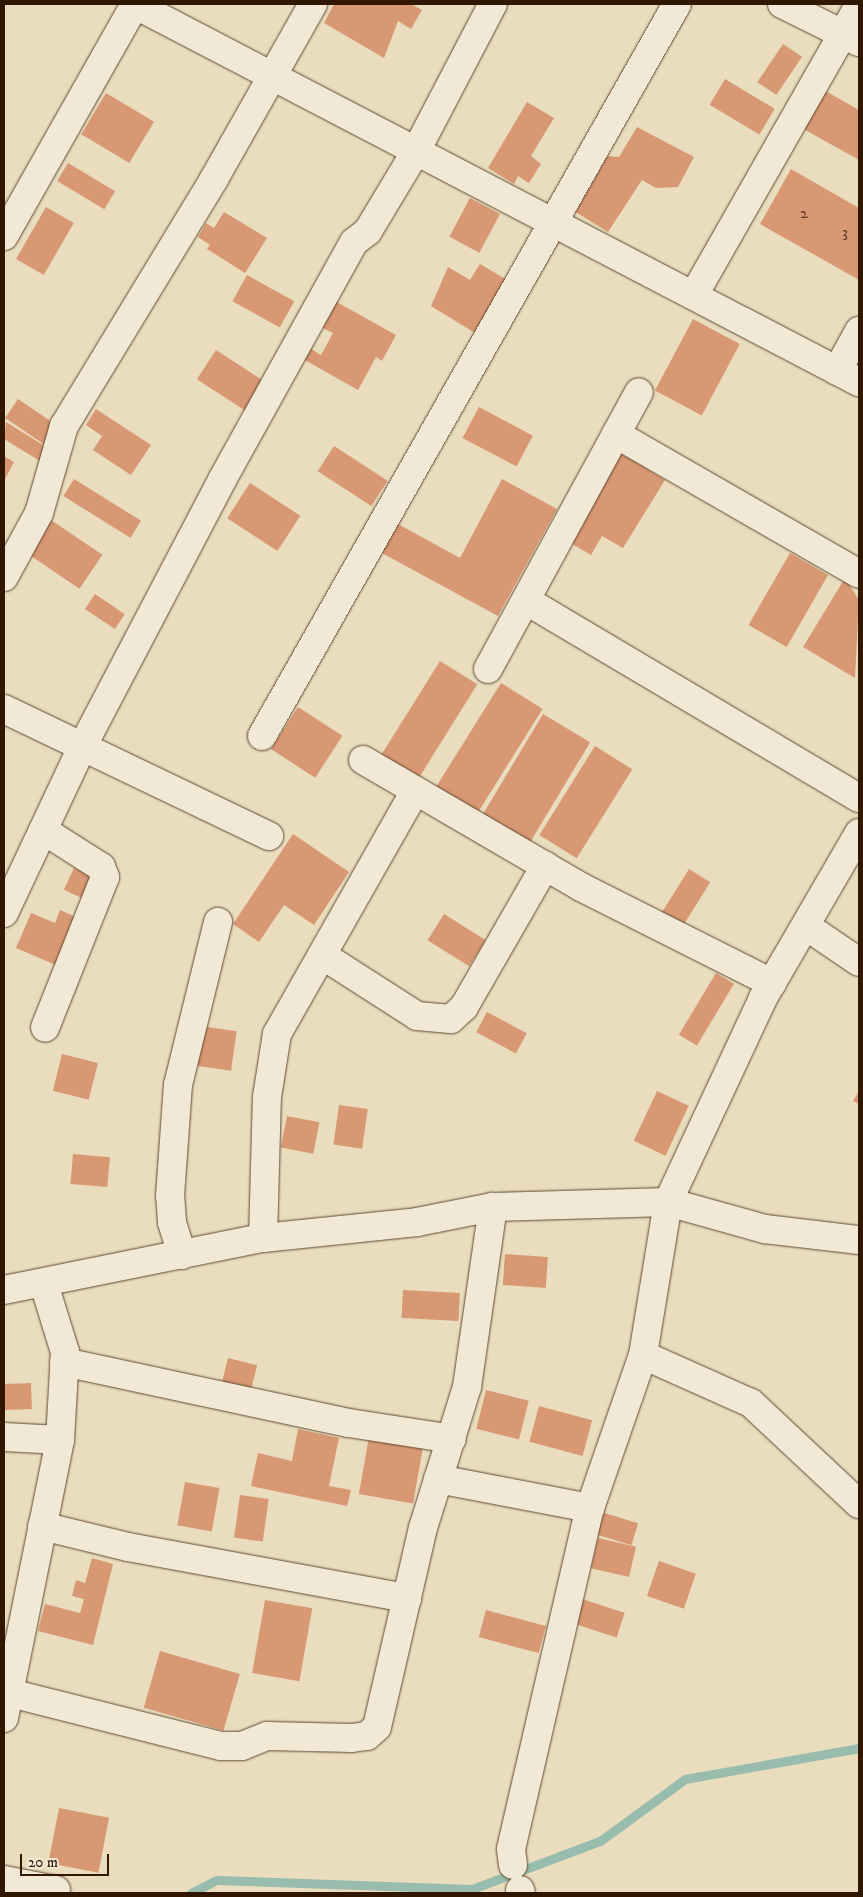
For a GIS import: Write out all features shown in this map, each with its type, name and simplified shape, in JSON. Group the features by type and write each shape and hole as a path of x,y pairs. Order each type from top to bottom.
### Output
{"street":[{"path":"4,236 134,4 272,79 555,224 695,293 848,377 859,331"},
{"path":"4,576 39,513 64,426 272,79 313,4"},
{"path":"4,913 10,885 43,830 82,747 222,480 354,242 368,231 416,152 493,4"},
{"path":"262,736 555,224 677,4"},
{"path":"782,4 851,39"},
{"path":"695,293 851,39 859,5"},
{"path":"488,670 639,392"},
{"path":"616,434 859,574"},
{"path":"526,601 859,798"},
{"path":"4,710 269,836"},
{"path":"363,760 545,866 772,983"},
{"path":"264,1238 271,1056 287,1014 415,791"},
{"path":"43,830 101,867 105,877 45,1028"},
{"path":"518,1883 511,1849 590,1508 643,1355 668,1202 772,983 859,835"},
{"path":"322,956 417,1016 451,1019 464,1007 545,866"},
{"path":"182,1255 172,1222 170,1196 178,1085 218,922"},
{"path":"806,926 859,962"},
{"path":"4,1290 44,1284 264,1238 417,1222 493,1207 668,1202 765,1229 859,1240"},
{"path":"44,1284 64,1362 60,1440 7,1705 221,1746 242,1746 267,1736 368,1736 377,1727 407,1598 438,1479 467,1387 493,1207"},
{"path":"643,1355 751,1403 859,1504"},
{"path":"64,1362 349,1423 452,1439"},
{"path":"4,1437 60,1440"},
{"path":"438,1479 590,1508"},
{"path":"42,1526 128,1547 407,1598"},
{"path":"4,1880 56,1890"}],"building":[{"path":"334,4 411,4 422,10 411,29 398,21 384,58 324,23"},
{"path":"783,44 802,57 776,95 757,82"},
{"path":"725,79 775,109 759,135 710,105"},
{"path":"822,89 859,110 859,160 800,127"},
{"path":"106,93 154,122 129,163 81,134"},
{"path":"527,102 554,118 531,156 541,164 529,183 518,176 514,184 488,168"},
{"path":"637,127 694,157 678,187 656,188 642,180 608,232 574,211 607,156 619,157"},
{"path":"68,163 115,191 104,209 57,181"},
{"path":"791,169 859,208 859,280 760,224"},
{"path":"470,198 500,214 479,253 449,237"},
{"path":"46,207 74,223 44,275 16,259"},
{"path":"224,212 267,238 245,273 207,249 210,245 198,237 206,223 214,228"},
{"path":"480,264 507,280 475,333 431,306 448,267 470,280"},
{"path":"247,275 294,301 280,327 232,301"},
{"path":"335,301 396,335 382,361 376,357 358,390 303,359 310,348 321,355 333,333 321,327"},
{"path":"693,319 740,344 702,415 655,391"},
{"path":"216,350 266,383 247,412 197,379"},
{"path":"18,399 59,427 47,446 5,418"},
{"path":"479,407 533,436 516,467 463,438"},
{"path":"96,409 151,445 131,475 93,450 102,436 86,425"},
{"path":"6,422 48,448 40,461 4,439"},
{"path":"334,446 388,481 371,506 318,471"},
{"path":"616,450 665,480 623,548 602,536 591,555 562,538"},
{"path":"4,456 14,462 4,481"},
{"path":"74,479 141,521 130,538 63,496"},
{"path":"502,479 557,509 498,616 380,552 396,523 460,558"},
{"path":"250,483 300,516 277,551 227,518"},
{"path":"51,520 102,555 79,589 28,554"},
{"path":"790,553 828,575 787,647 748,625"},
{"path":"845,578 859,600 855,678 803,647"},
{"path":"95,594 125,614 115,629 85,609"},
{"path":"440,661 477,684 413,787 376,764"},
{"path":"501,683 543,709 475,817 434,791"},
{"path":"298,707 342,736 315,778 271,749"},
{"path":"543,714 590,742 530,842 483,813"},
{"path":"595,746 632,769 577,858 539,835"},
{"path":"293,834 349,872 314,925 284,905 259,942 233,924"},
{"path":"74,868 91,876 81,898 64,890"},
{"path":"689,869 710,882 683,925 662,912"},
{"path":"60,910 78,918 58,966 16,948 31,913 55,923"},
{"path":"444,914 486,940 469,966 428,940"},
{"path":"716,973 734,984 697,1046 679,1035"},
{"path":"487,1012 527,1033 516,1053 476,1032"},
{"path":"200,1026 237,1031 231,1071 194,1066"},
{"path":"62,1054 98,1063 89,1100 53,1091"},
{"path":"657,1091 689,1106 665,1156 634,1141"},
{"path":"859,1091 859,1104 853,1101"},
{"path":"339,1105 368,1109 362,1149 333,1145"},
{"path":"287,1116 319,1122 313,1154 281,1147"},
{"path":"73,1154 110,1157 107,1187 70,1184"},
{"path":"505,1254 548,1257 546,1288 503,1285"},
{"path":"403,1290 460,1293 458,1321 402,1318"},
{"path":"228,1358 257,1365 250,1394 221,1387"},
{"path":"31,1383 32,1409 5,1410 4,1384"},
{"path":"486,1390 529,1401 519,1439 476,1429"},
{"path":"539,1406 592,1420 583,1456 529,1442"},
{"path":"298,1429 339,1438 329,1486 351,1490 347,1506 251,1486 258,1453 292,1461"},
{"path":"370,1431 424,1441 413,1504 359,1494"},
{"path":"185,1482 219,1488 212,1531 177,1525"},
{"path":"240,1495 269,1499 263,1542 234,1538"},
{"path":"598,1511 638,1523 631,1545 591,1533"},
{"path":"598,1538 636,1547 629,1577 591,1568"},
{"path":"92,1558 113,1564 93,1645 38,1631 45,1604 80,1613 84,1599 72,1596 76,1580 85,1583"},
{"path":"659,1561 696,1574 684,1609 647,1596"},
{"path":"579,1598 625,1613 617,1638 571,1623"},
{"path":"265,1600 312,1608 299,1681 252,1673"},
{"path":"486,1610 546,1626 539,1653 479,1637"},
{"path":"160,1651 240,1674 224,1731 144,1708"},
{"path":"59,1808 109,1818 98,1873 48,1863"}],"waterway":[{"path":"191,1893 217,1880 472,1889 600,1841 685,1779 859,1748"}]}
